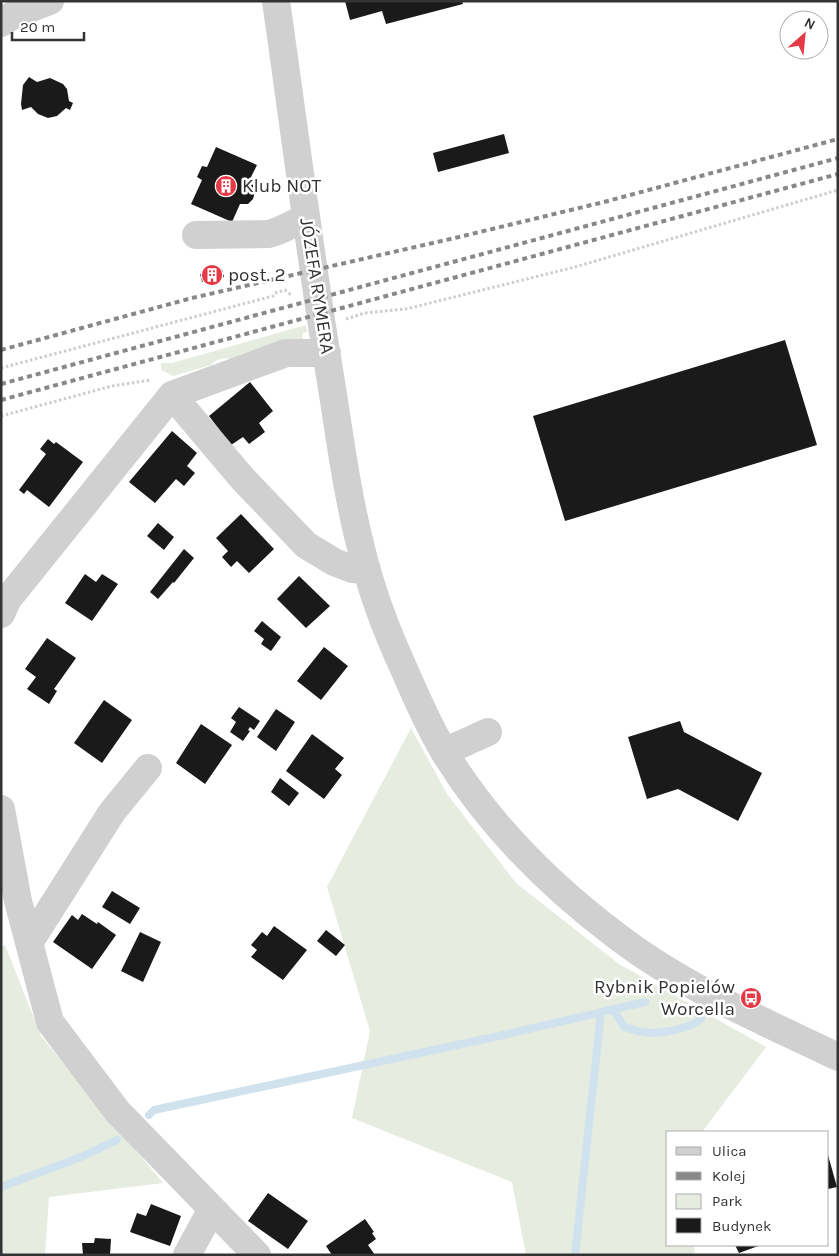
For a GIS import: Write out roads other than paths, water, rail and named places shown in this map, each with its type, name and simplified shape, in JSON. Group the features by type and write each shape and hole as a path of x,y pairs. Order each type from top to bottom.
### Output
{"street":[{"path":"1,22 13,15 50,1"},
{"name":"JÓZEFA RYMERA","path":"276,1 324,340 352,507 367,570 386,629 418,702 444,752 492,818 529,860 588,914 618,938 684,981 738,1010 838,1057"},
{"path":"196,235 269,234 306,218"},
{"path":"1,614 8,599 172,395 324,340"},
{"path":"172,395 242,478 306,545 334,562 352,569 367,570"},
{"path":"444,752 488,732"},
{"path":"29,943 112,812 148,768"},
{"path":"1,808 18,901 50,1022 117,1111 257,1255"},
{"path":"187,1255 212,1209"}],"waterway":[{"path":"149,1115 154,1110 499,1036 645,1002"},
{"path":"613,1009 624,1027 641,1032 657,1033 674,1030 689,1026 701,1019"},
{"path":"575,1255 601,1012"},
{"path":"1,1187 81,1157 117,1140"}],"railway":[{"path":"1,350 192,298 604,202 838,139"},
{"path":"1,384 838,158"},
{"path":"1,400 838,174"}],"place":[{"name":"Klub NOT","path":"226,186"},
{"name":"post. 2","path":"212,275"},
{"name":"Rybnik Popielów Worcella","path":"751,998"}]}
